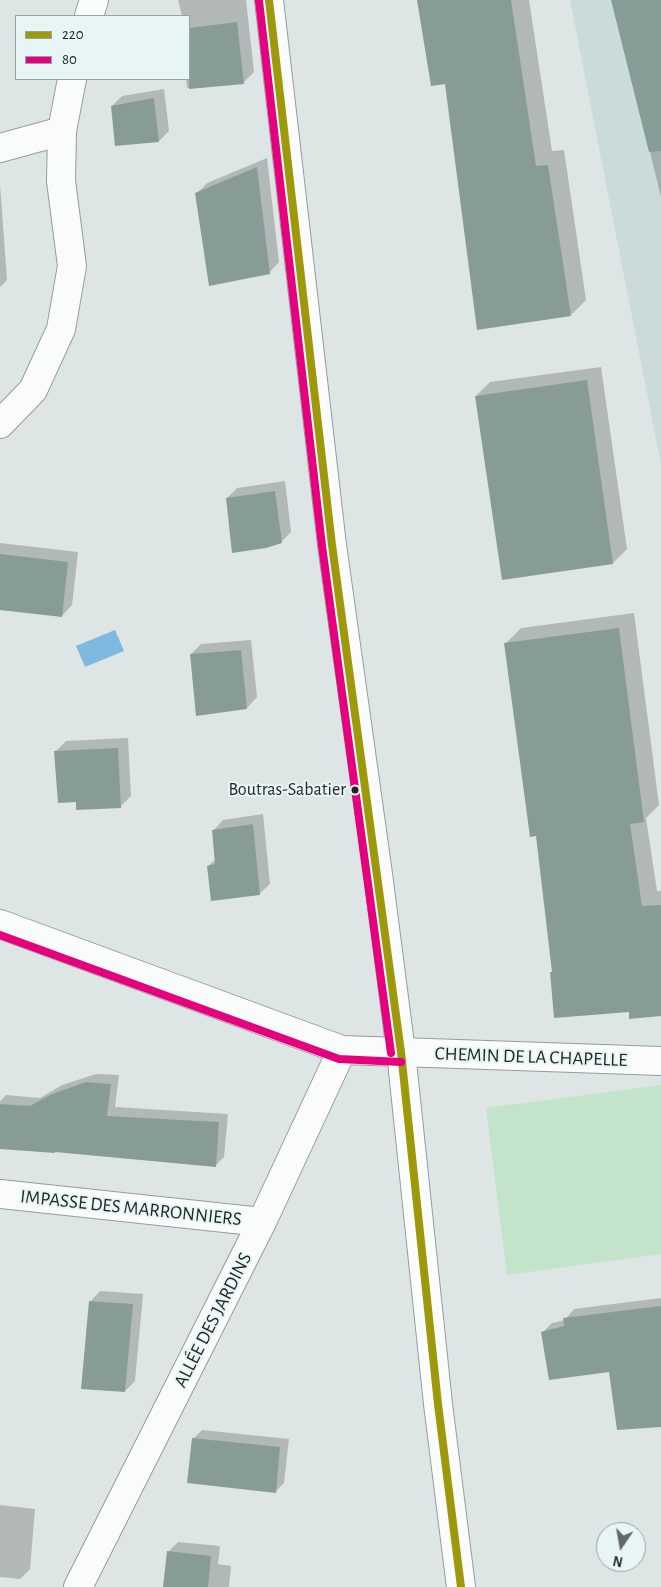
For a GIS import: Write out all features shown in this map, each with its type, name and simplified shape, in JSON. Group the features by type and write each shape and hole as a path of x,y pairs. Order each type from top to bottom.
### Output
{"street":[{"path":"89,15 94,0"},
{"path":"269,0 332,545 401,1052 438,1404 461,1587"},
{"path":"0,424 32,390 61,329 72,266 61,181 62,131 72,80"},
{"path":"0,148 62,131"},
{"name":"CHEMIN DE LA CHAPELLE","path":"0,924 342,1050 661,1061"},
{"name":"ALLÉE DES JARDINS","path":"78,1587 262,1222 342,1050"},
{"name":"IMPASSE DES MARRONNIERS","path":"0,1194 262,1222"}],"shaded area":[{"path":"570,0 661,0 661,465"}],"green space":[{"path":"661,1085 661,1254 507,1275 486,1108"}],"water":[{"path":"115,630 124,651 85,667 76,646"}],"building":[{"path":"417,0 511,0 536,166 548,165 571,316 477,330 445,84 431,86"},
{"path":"611,0 661,0 661,151 649,152"},
{"path":"237,22 244,84 189,89 190,28"},
{"path":"154,98 159,142 115,146 111,106"},
{"path":"257,167 270,274 209,286 195,193"},
{"path":"587,380 613,564 502,580 475,396"},
{"path":"275,491 282,543 266,548 232,553 226,498"},
{"path":"0,554 68,562 62,617 0,610"},
{"path":"619,628 644,822 630,824 642,906 661,905 661,1016 629,1019 629,1012 554,1018 550,972 552,972 536,836 530,837 504,643"},
{"path":"241,650 247,709 196,716 190,654"},
{"path":"118,748 121,808 76,810 76,802 58,803 54,751"},
{"path":"253,824 260,895 211,901 207,866 215,864 212,830"},
{"path":"86,1082 111,1084 107,1116 219,1122 216,1167 55,1152 0,1149 0,1104 30,1106 52,1094"},
{"path":"89,1301 133,1304 125,1392 81,1389"},
{"path":"661,1306 661,1427 617,1430 609,1372 549,1380 541,1332 564,1326 563,1318"},
{"path":"192,1438 280,1447 276,1493 187,1483"},
{"path":"167,1551 211,1556 208,1587 163,1587"}],"transit line":[{"name":"220","path":"269,0 332,545 401,1052 438,1404 461,1587"},
{"name":"80","path":"259,1 322,546 391,1053"},
{"name":"80","path":"0,935 339,1059 401,1062"}],"place":[{"name":"Boutras-Sabatier","path":"355,790"}]}
